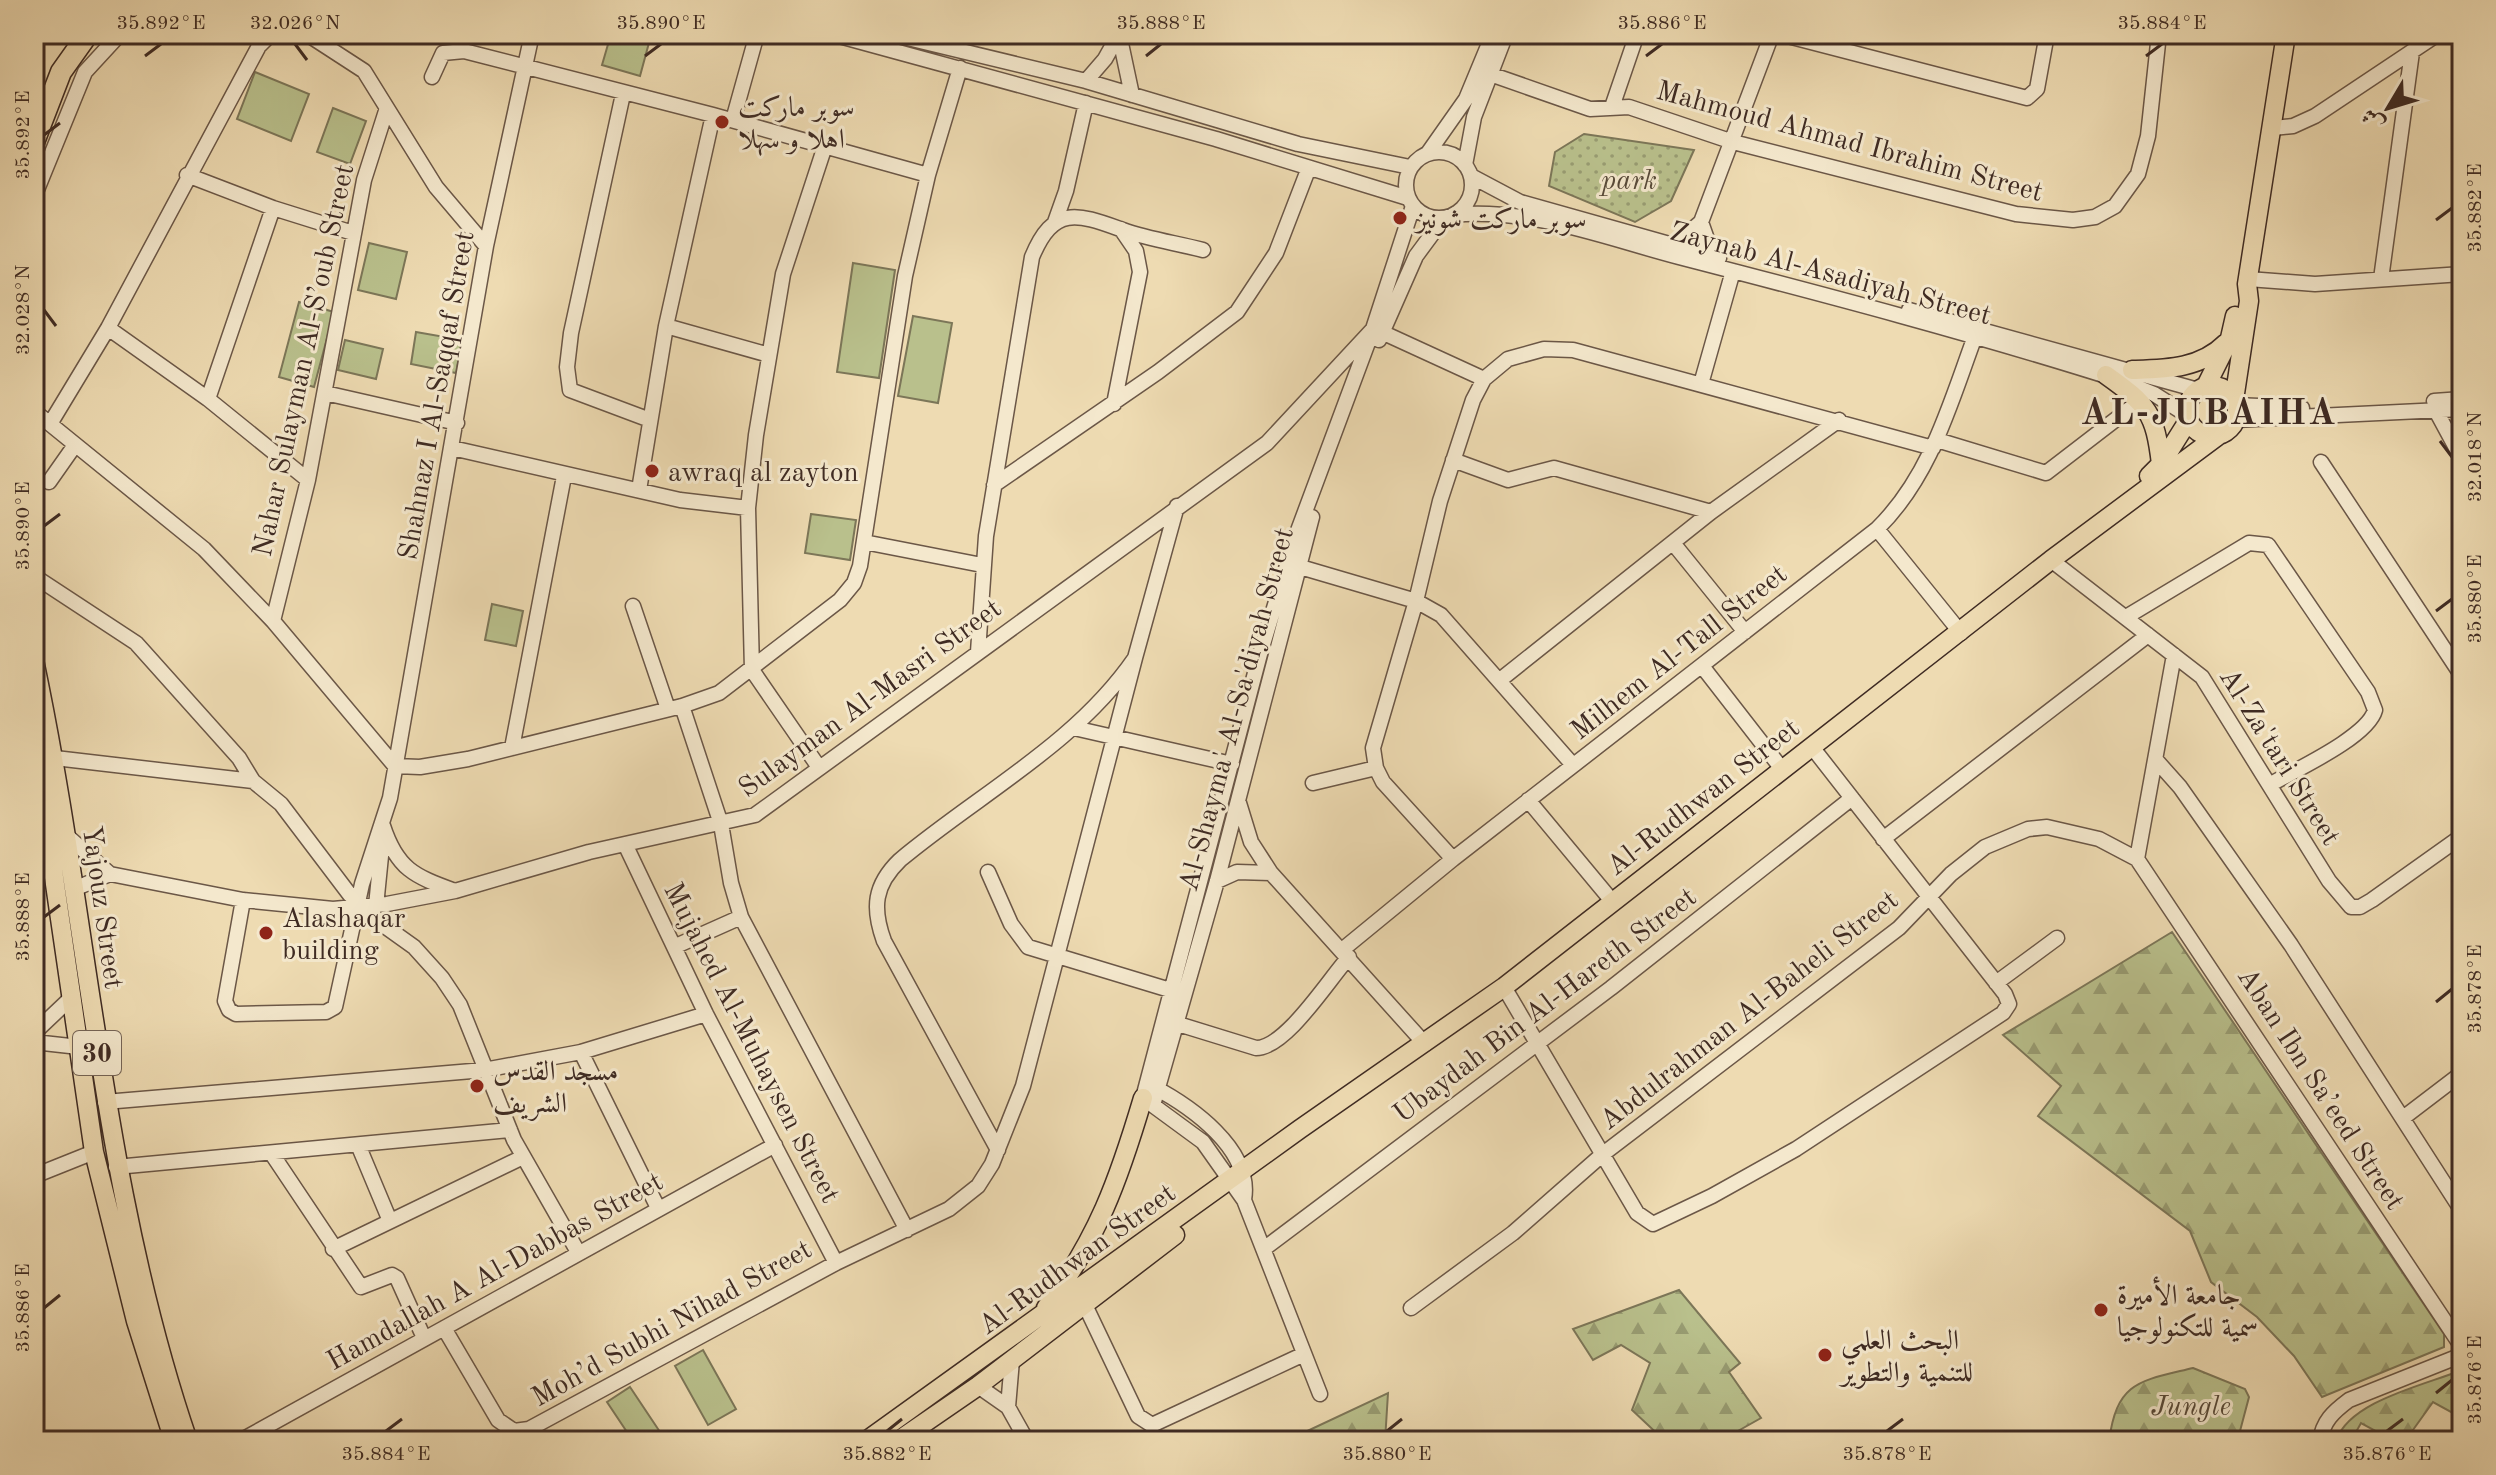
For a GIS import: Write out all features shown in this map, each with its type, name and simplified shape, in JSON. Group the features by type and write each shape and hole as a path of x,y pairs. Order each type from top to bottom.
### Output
{"highway":[{"path":"34,142 61,72 88,34"}],"main road":[{"path":"2248,282 2241,293 2230,338 2202,388 2187,405 2188,418 2196,431 2207,436 2219,435 2235,408 2249,301 2248,282 2286,34"},
{"path":"2132,370 2192,364 2216,353 2230,338"},
{"path":"2106,375 2141,400 2157,427 2161,464"},
{"path":"2202,388 2222,388 2235,408"},
{"name":"Al-Rudhwan Street","path":"2116,510 2161,464 2188,418"},
{"name":"Al-Rudhwan Street","path":"898,1441 978,1386 1306,1136 1317,1120 1504,987 2051,560 2219,435"},
{"name":"Yajouz Street","path":"34,660 55,758 116,1167 141,1280 188,1441"},
{"name":"Yajouz Street","path":"34,740 94,1152 136,1321 174,1441"},
{"path":"1035,1322 1080,1263 1108,1209 1151,1094"},
{"name":"Al-Rudhwan Street","path":"868,1440 1035,1322 1240,1186"}],"street":[{"path":"34,197 85,72 120,34"},
{"path":"50,424 108,328 187,175 259,46 271,34"},
{"path":"307,34 364,71 386,111 444,199 486,246"},
{"name":"Shahnaz I Al-Saqqaf Street","path":"383,825 457,423 486,246 532,34"},
{"path":"733,120 757,34"},
{"path":"832,34 1216,139 1410,202 1427,216 1448,216"},
{"path":"891,34 1086,81 1298,144 1410,167"},
{"path":"1086,81 1105,59 1119,34"},
{"path":"1119,34 1132,95"},
{"path":"1378,330 1410,202 1405,188 1410,167 1428,153 1466,99 1493,34"},
{"path":"1378,330 1416,256 1448,216 1471,195 1468,170 1474,117 1506,34"},
{"path":"1612,107 1637,34"},
{"path":"1674,245 1701,222 1772,34"},
{"path":"1780,34 2027,98 2037,89 2047,34"},
{"name":"Mahmoud Ahmad Ibrahim Street","path":"1490,74 1590,109 1629,107 1733,142 2016,214 2052,220 2095,217 2121,199 2143,159 2159,34"},
{"path":"2273,128 2293,126 2315,116 2438,34"},
{"path":"432,77 438,58 449,50 733,120 824,149 928,175"},
{"path":"2381,279 2412,52"},
{"path":"34,411 179,526 273,621 395,766 420,767 512,748 675,708 719,693 848,592 858,575 905,276 928,175 960,68"},
{"path":"623,94 571,333 567,367 570,390 650,420"},
{"path":"978,652 982,565 1032,257 1039,240 1055,222 1066,191 1086,103"},
{"name":"Nahar Sulayman Al-S’oub Street","path":"273,621 308,480 364,180 386,111"},
{"path":"639,490 666,326 713,115"},
{"path":"818,766 752,670 748,508 769,355 795,229 824,149"},
{"path":"1428,153 1447,152 1468,170"},
{"path":"994,485 1114,404 1223,324 1250,296 1276,253 1308,170"},
{"name":"Zaynab Al-Asadiyah Street","path":"1468,170 1520,202 2202,388"},
{"path":"187,175 273,208 353,233"},
{"path":"208,399 273,208"},
{"name":"Zaynab Al-Asadiyah Street","path":"1448,216 1489,213 1541,221 1733,271 2106,375 2154,394 2188,418"},
{"path":"1055,222 1083,215 1121,229 1203,250"},
{"path":"1701,222 1713,256"},
{"path":"1114,404 1140,272 1136,251 1121,229"},
{"path":"1701,384 1733,271"},
{"path":"2248,282 2315,284 2462,274"},
{"path":"666,326 769,355"},
{"path":"108,328 208,399 308,480"},
{"path":"1378,330 1484,379"},
{"name":"Sulayman Al-Masri Street","path":"110,874 243,900 333,909 354,901 376,906 455,891 625,844 755,815 771,806 818,766 1267,443 1378,330"},
{"name":"Al-Shayma' Al-Sa'diyah Street","path":"1151,1094 1170,990 1232,764 1293,565 1378,330"},
{"name":"Milhem Al-Tall Street","path":"1178,1024 1256,1048 1266,1047 1303,1015 1345,953 1453,859 1877,529 1917,482 1935,444 1974,339"},
{"path":"1453,859 1383,782 1376,768 1374,739 1416,601 1465,416 1484,379 1515,356 1557,349 1605,357 2046,473 2141,400"},
{"path":"325,393 457,423"},
{"path":"2235,408 2311,408 2462,399"},
{"path":"2235,408 2462,409"},
{"path":"2435,409 2462,459"},
{"path":"1500,680 1711,512 1839,420"},
{"path":"49,482 75,445"},
{"path":"452,448 680,500 748,508"},
{"path":"1453,460 1508,480 1554,468 1711,512"},
{"path":"2321,462 2462,676"},
{"path":"512,748 564,476"},
{"path":"836,1263 907,1230 970,1195 998,1150 1023,1086 1177,506"},
{"path":"1877,529 1961,633"},
{"path":"864,542 982,565"},
{"path":"2126,617 2249,543 2262,542 2274,552 2368,692 2375,710 2371,721 2357,734 2271,784"},
{"path":"1673,543 1745,632"},
{"name":"Al-Za'tari Street","path":"2051,560 2202,677 2329,881 2351,907 2360,907 2372,900 2461,839"},
{"path":"1293,565 1416,601 1452,625 1573,765"},
{"name":"Al-Shayma' Al-Sa'diyah Street","path":"1151,1094 1178,1024 1217,881 1293,565"},
{"path":"34,576 136,643 239,758 253,781 281,804 364,915 400,935 442,978 469,1025 484,1070 523,1157 578,1252"},
{"path":"633,606 721,824 731,883 741,917 907,1230"},
{"path":"1883,839 2148,635"},
{"path":"2137,859 2174,655"},
{"path":"998,1150 884,941 876,910 877,892 887,872 914,849 1074,728 1113,689 1135,658"},
{"path":"1702,666 1782,769"},
{"path":"1074,728 1232,764"},
{"path":"1504,987 1637,1213 1648,1223 1662,1222 1796,1149 2003,1013 2009,1004 1996,983 1812,747"},
{"path":"55,758 253,781"},
{"path":"2156,760 2180,787 2291,945 2462,1211"},
{"path":"1313,783 1376,768"},
{"name":"Ubaydah Bin Al-Hareth Street","path":"1265,1248 1611,988 1852,798"},
{"path":"1238,800 1251,842 1271,873 1425,1044"},
{"path":"1528,800 1612,901"},
{"path":"243,900 225,1001 229,1010 236,1014 326,1012 335,1007 354,901 383,825"},
{"path":"383,825 396,858 410,871 455,891"},
{"path":"376,906 383,825"},
{"name":"Abdulrahman Al-Baheli Street","path":"1411,1308 1513,1233 1603,1154 1672,1105 1899,928 1985,847 2028,829 2047,827 2073,831 2137,859"},
{"path":"66,835 110,874 74,889"},
{"name":"Mujahed Al-Muhaysen Street","path":"625,844 706,1014 836,1263"},
{"name":"Aban Ibn Sa’eed Street","path":"2137,859 2462,1347"},
{"path":"34,868 54,866"},
{"path":"988,872 1022,941 1036,952 1170,990"},
{"path":"1217,881 1237,872 1271,873"},
{"path":"676,946 741,917"},
{"path":"1996,983 2057,938"},
{"path":"34,1033 73,996"},
{"path":"105,1102 484,1070 581,1052 706,1014"},
{"path":"34,1042 79,1047"},
{"path":"581,1052 658,1208"},
{"path":"2403,1118 2462,1073"},
{"path":"1151,1094 1199,1129 1225,1142 1302,1355 1320,1394"},
{"path":"116,1167 359,1147 510,1130"},
{"name":"Hamdallah A Al-Dabbas Street","path":"240,1441 775,1145"},
{"path":"359,1147 390,1221"},
{"path":"34,1176 94,1152"},
{"path":"272,1154 361,1287 392,1275 397,1278 424,1338"},
{"path":"333,1249 523,1157"},
{"name":"Moh’d Subhi Nihad Street","path":"444,1328 498,1420 508,1428 523,1431 573,1408 836,1263"},
{"path":"1085,1305 1138,1416 1152,1425 1302,1355"},
{"path":"2320,1441 2323,1425 2349,1400 2462,1355"},
{"path":"1008,1407 1012,1360"},
{"path":"978,1386 1008,1407 1027,1441"}],"green space":[{"path":"611,34 650,39 640,76 602,65"},
{"path":"255,72 309,94 291,141 237,119"},
{"path":"333,108 366,121 350,164 317,152"},
{"name":"park","path":"1584,134 1694,150 1671,201 1635,222 1549,186 1555,152"},
{"path":"369,243 407,252 396,299 358,290"},
{"path":"853,263 895,270 879,378 837,372"},
{"path":"299,302 334,312 314,387 279,377"},
{"path":"913,316 952,323 938,403 898,396"},
{"path":"416,332 462,340 456,373 411,364"},
{"path":"345,340 383,349 376,379 338,370"},
{"path":"811,514 856,520 850,560 805,553"},
{"path":"492,604 523,611 516,646 485,640"},
{"path":"2172,932 2444,1334 2444,1347 2322,1397 2294,1356 2257,1317 2211,1282 2190,1231 2038,1116 2061,1086 2003,1035"},
{"path":"1679,1290 1740,1363 1729,1372 1761,1418 1720,1441 1665,1441 1632,1410 1650,1363 1621,1345 1593,1360 1573,1329"},
{"path":"703,1350 736,1409 708,1425 675,1366"},
{"name":"Jungle","path":"2193,1368 2245,1389 2249,1397 2240,1431 2247,1441 2109,1441 2118,1406 2134,1387 2159,1376"},
{"path":"2462,1370 2462,1418 2433,1402 2405,1441 2394,1441 2361,1423 2351,1441 2336,1441 2356,1415 2372,1405"},
{"path":"630,1387 666,1441 633,1441 607,1402"},
{"path":"1388,1393 1385,1441 1286,1441"}],"place":[{"name":"سوبر ماركت اهلا و سهلا","path":"722,122"},
{"name":"سوبر ماركت شونيز","path":"1400,218"},
{"name":"awraq al zayton","path":"652,471"},
{"name":"Alashaqar building","path":"266,933"},
{"name":"مسجد القدس الشريف","path":"477,1086"},
{"name":"جامعة الأميرة سمية للتكنولوجيا","path":"2101,1310"},
{"name":"البحث العلمي للتنمية والتطوير","path":"1825,1355"}],"district":[{"name":"AL-JUBAIHA","path":"2209,411"}]}
